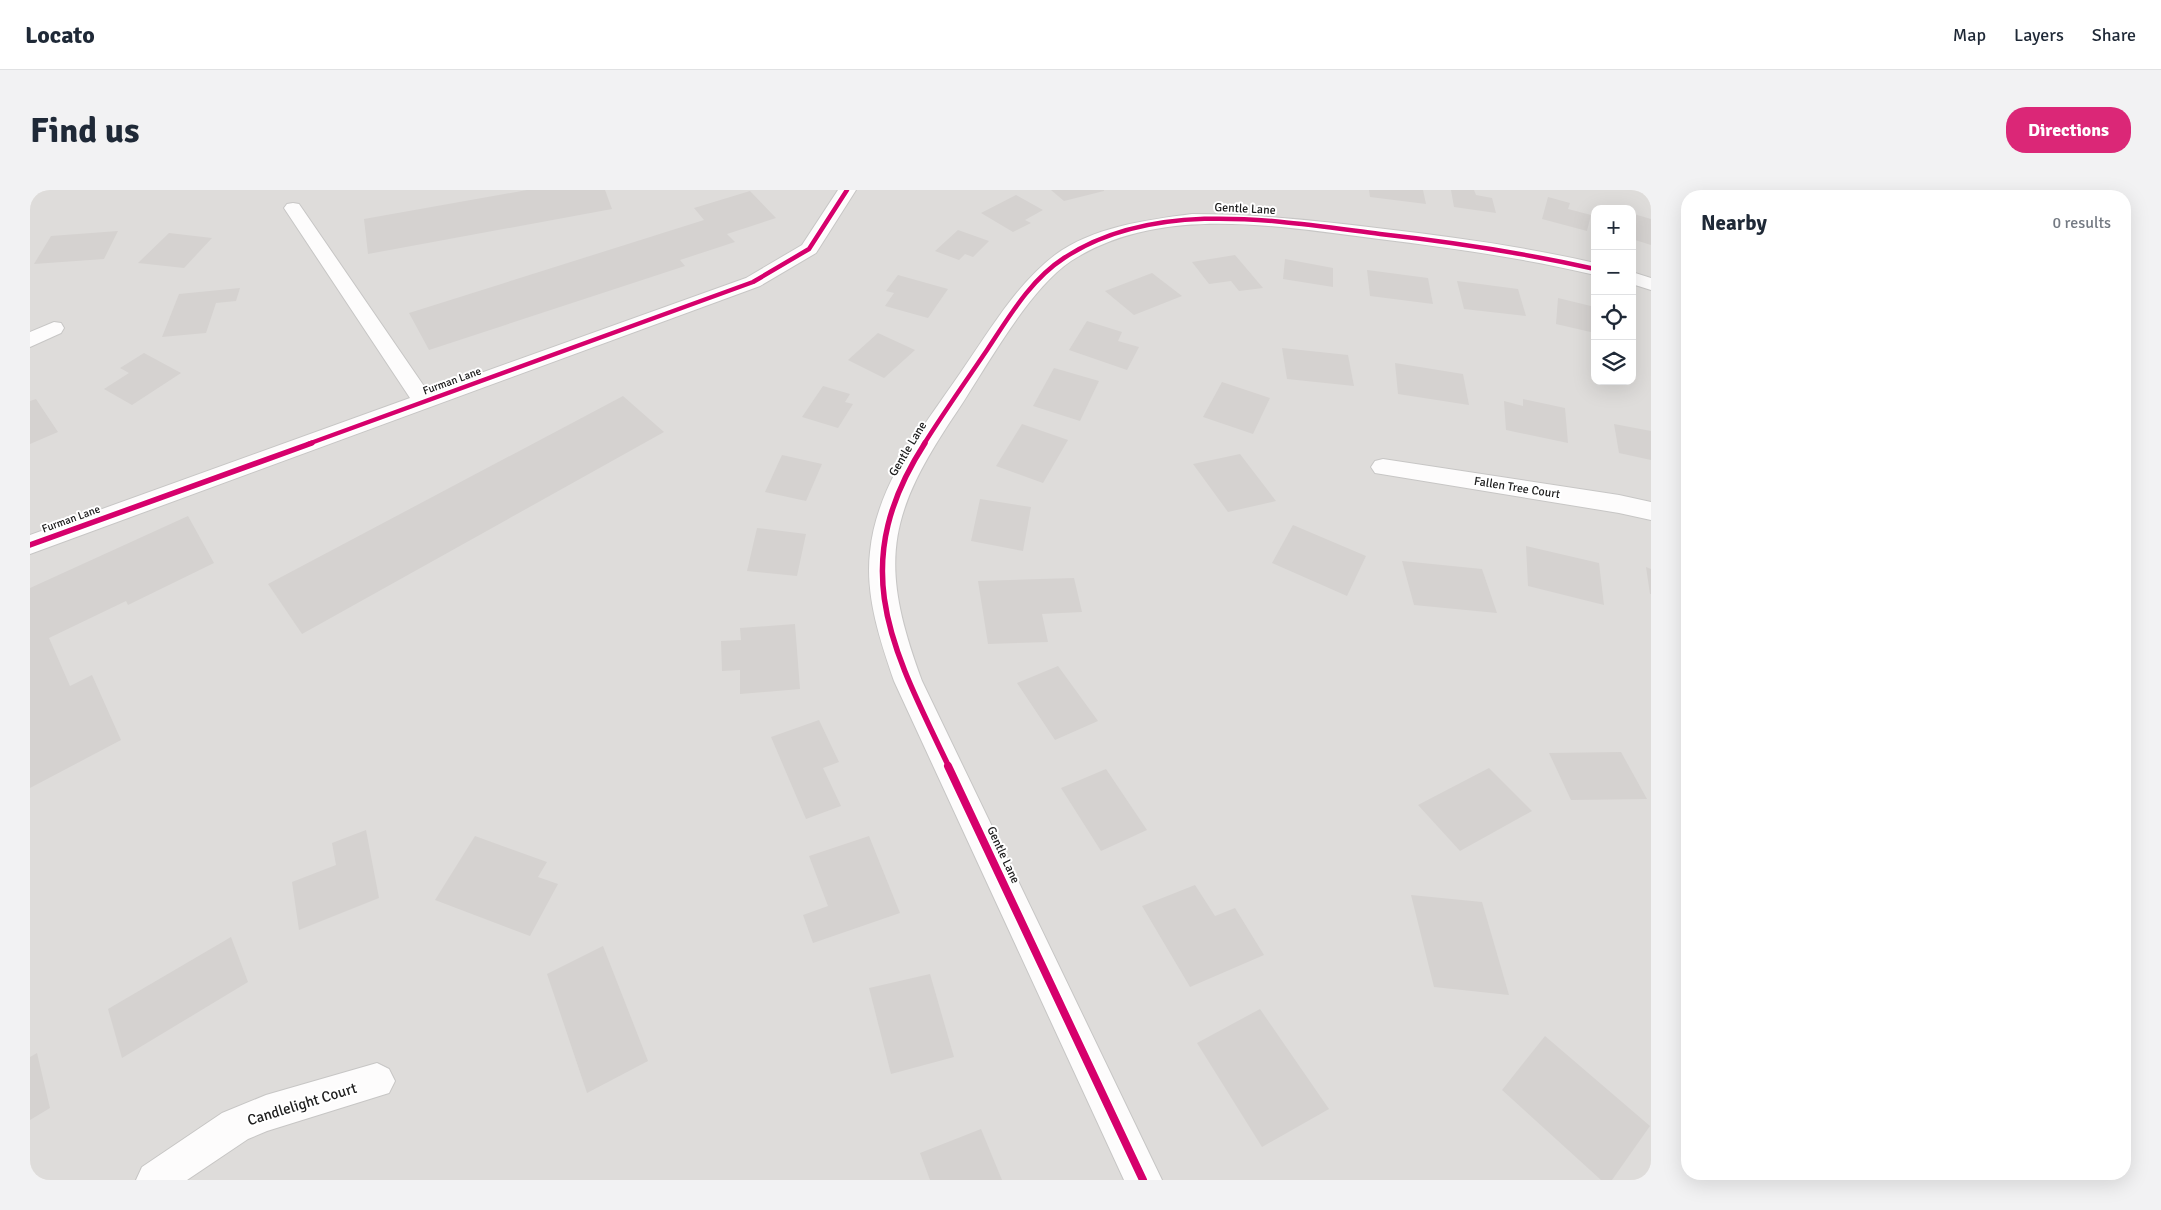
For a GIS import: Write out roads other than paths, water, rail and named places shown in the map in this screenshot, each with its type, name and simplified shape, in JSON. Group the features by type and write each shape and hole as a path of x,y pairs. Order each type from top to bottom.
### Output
{"street":[{"name":"Furman Lane","path":"30,545 753,282 809,249 848,190"},
{"path":"293,208 424,402"},
{"name":"Gentle Lane","path":"1143,1180 913,690 890,633 883,590 882,553 888,518 898,489 914,457 1028,289 1049,268 1075,250 1112,234 1177,220 1241,218 1443,241 1558,260 1591,268"},
{"path":"1636,279 1651,284"},
{"path":"30,340 54,328"},
{"name":"Fallen Tree Court","path":"1383,467 1619,504 1651,511"},
{"name":"Candlelight Court","path":"155,1180 235,1126 266,1113 377,1081"}]}
